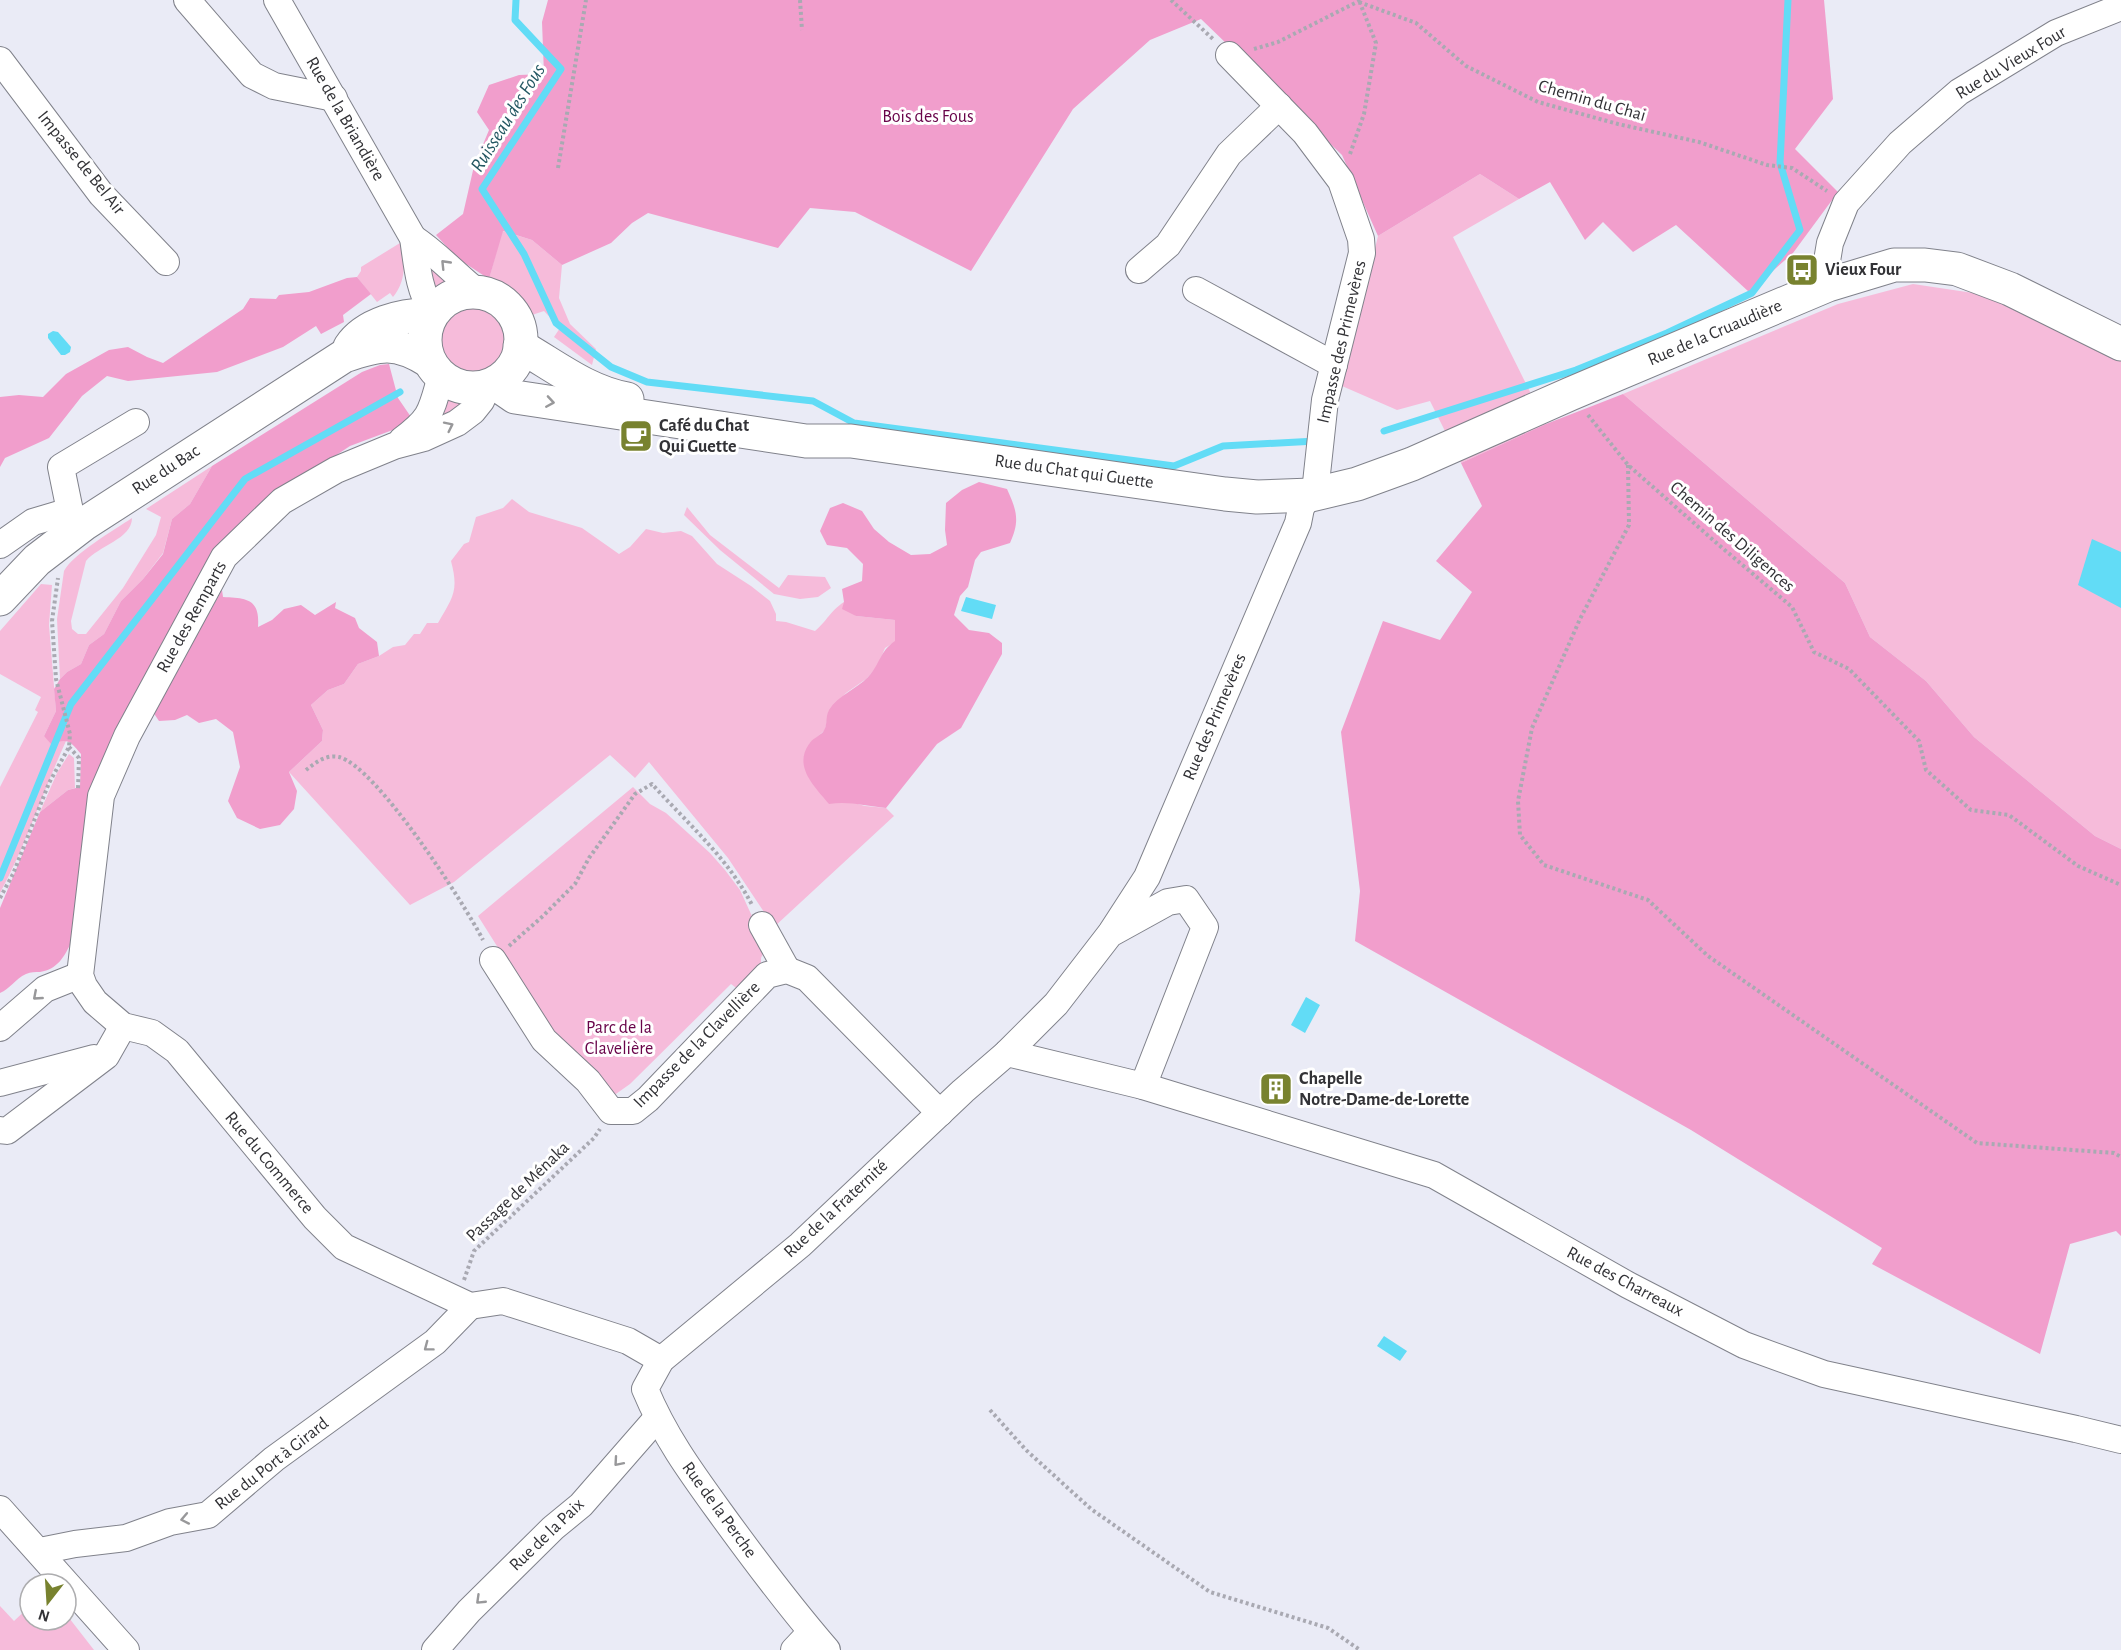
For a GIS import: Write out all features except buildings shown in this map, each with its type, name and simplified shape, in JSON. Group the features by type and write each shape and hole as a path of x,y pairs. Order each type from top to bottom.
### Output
{"main road":[{"name":"Rue de la Cruaudière","path":"1311,495 1357,484 1412,464 1570,394 1828,285 1894,265 1925,265 1957,269 2010,289 2121,344"},
{"path":"476,291 492,296 505,304 516,316 521,330 519,360 511,372 492,385 472,388 455,385 416,353 390,345 368,348 344,356 356,337 384,323 414,314 427,303 476,291"},
{"path":"427,303 424,345 435,368"},
{"name":"Rue du Chat qui Guette","path":"520,346 589,387 615,397 807,431 837,440 1225,494 1311,495"},
{"name":"Rue du Bac","path":"0,599 77,518 344,356"},
{"name":"Rue du Chat qui Guette","path":"492,385 515,397 806,441 837,440"}],"street":[{"path":"187,0 252,75 274,86 334,98"},
{"name":"Rue de la Briandière","path":"277,0 413,238 427,303"},
{"name":"Rue du Vieux Four","path":"1828,285 1826,267 1830,243 1846,203 1900,143 1959,92 2055,33 2121,7"},
{"name":"Impasse des Primevères","path":"1229,55 1305,133 1341,180 1361,239 1362,253 1325,400 1317,483 1311,495"},
{"name":"Impasse de Bel Air","path":"0,60 101,194 166,262"},
{"path":"1138,270 1168,245 1229,154 1279,106"},
{"name":"Rue de la Briandière","path":"413,238 432,251 476,291"},
{"path":"1196,290 1334,365"},
{"name":"Rue des Remparts","path":"394,446 420,427 431,413 435,368"},
{"name":"Rue des Remparts","path":"80,975 100,796 127,736 224,556 282,501 336,470 394,446 424,438 457,423 473,411 492,385"},
{"path":"0,544 33,522 77,518 61,467 136,422"},
{"name":"Rue des Primevères","path":"1007,1053 1056,1004 1110,934 1147,877 1293,533 1301,508 1311,495"},
{"path":"1110,934 1168,902 1186,899 1205,927 1143,1086"},
{"path":"762,925 787,970 807,978 940,1113"},
{"path":"493,960 544,1040 588,1082 611,1111"},
{"name":"Impasse de la Clavellière","path":"611,1111 633,1111 648,1099 767,975 787,970"},
{"path":"0,1028 45,989 80,975"},
{"name":"Rue du Commerce","path":"80,975 84,986 95,1002 123,1026 152,1033 177,1051 315,1218 344,1247 464,1303"},
{"path":"0,1130 7,1131 106,1056 123,1026"},
{"name":"Rue des Charreaux","path":"1007,1053 1143,1086 1434,1175 1628,1285 1744,1344 1824,1374 2121,1440"},
{"name":"Rue de la Fraternité","path":"661,1360 801,1245 1007,1053"},
{"path":"0,1083 106,1056"},
{"path":"464,1303 503,1301 628,1341 661,1360"},
{"name":"Rue du Port à Girard","path":"40,1551 126,1538 170,1522 207,1515 274,1459 435,1342 464,1303"},
{"name":"Rue de la Perche","path":"661,1360 645,1389 657,1418 674,1448 811,1644"},
{"name":"Rue de la Paix","path":"435,1650 469,1611 554,1528 581,1505 657,1418"},
{"path":"0,1509 40,1551 126,1650"}],"path":[{"path":"558,168 586,0"},
{"path":"800,0 802,30"},
{"path":"1171,0 1229,55 1278,42 1361,1 1376,43 1364,114 1341,180"},
{"name":"Chemin du Chai","path":"1361,1 1416,23 1466,66 1538,102 1618,124 1699,142 1767,165 1792,168 1846,203"},
{"name":"Chemin des Diligences","path":"1570,394 1628,465 1792,607 1814,652 1849,669 1919,741 1926,770 1971,810 2009,815 2078,866 2121,885"},
{"path":"1628,465 1629,525 1580,619 1532,728 1518,801 1520,835 1544,865 1648,900 1708,956 1977,1143 2114,1153 2121,1157"},
{"path":"0,898 13,874 49,783 69,747 68,725 56,679 52,621 58,573"},
{"path":"306,770 328,757 340,758 369,776 424,847 478,930 493,960 575,885 589,858 635,794 652,784 725,863 744,890 762,925"},
{"name":"Passage de Ménaka","path":"464,1303 474,1251 594,1138 611,1111"},
{"path":"990,1410 1026,1450 1091,1509 1210,1592 1328,1628 1360,1650"}],"green space":[{"name":"Bois des Fous","path":"548,0 1824,0 1833,99 1795,149 1838,192 1793,253 1749,292 1676,225 1633,252 1603,222 1585,240 1550,182 1519,199 1480,174 1378,236 1342,155 1201,19 1150,40 1073,109 971,271 855,212 810,208 778,248 648,213 632,223 611,243 562,265 532,240 503,231 489,279 457,258 436,235 463,214 474,166 489,130 477,112 489,85 519,75 544,74 542,22"},
{"path":"1480,174 1519,199 1453,237 1546,424 1461,463 1430,401 1397,410 1342,386 1378,236"},
{"path":"502,231 532,240 562,265 559,298 570,324 596,349 592,365 554,337 560,328 544,311 529,316 516,297 489,279"},
{"path":"400,243 404,264 403,278 393,297 390,293 377,302 357,277 361,267"},
{"path":"427,261 453,288 435,294"},
{"path":"357,277 371,294 343,315 344,322 321,334 316,326 283,347 217,372 128,381 107,376 82,396 49,438 5,458 0,467 0,397 19,395 43,397 66,374 109,350 128,347 163,363 243,309 250,298 276,299 279,295 309,292 347,278"},
{"path":"1913,284 2000,297 2121,354 2121,849 2095,836 1974,737 1926,681 1870,637 1845,583 1623,394 1838,304"},
{"path":"466,304 480,304 494,310 504,320 510,334 510,348 504,362 494,372 480,378 466,378 452,372 442,362 436,348 436,334 442,320 452,310"},
{"path":"389,364 398,398 411,417 398,428 350,446 272,498 140,697 72,941 66,952 56,965 40,972 26,974 0,993 0,908 40,812 68,790 80,787 81,754 68,742 61,741 51,744 44,736 56,711 54,689 60,679 81,664 89,645 104,634 121,601 163,554 172,519 190,504 212,466 362,372"},
{"path":"449,392 469,400 438,420"},
{"path":"1623,394 1845,583 1870,637 1926,681 1974,737 2095,836 2121,849 2121,1236 2116,1231 2070,1244 2040,1354 1872,1264 1882,1248 1691,1130 1355,941 1360,891 1341,732 1383,621 1440,640 1472,592 1436,561 1482,506 1461,463 1546,424"},
{"path":"212,466 190,504 172,519 163,553 143,579 121,601 104,634 89,645 81,664 60,679 57,619 64,571 76,557 132,518 131,525 121,537 86,561 71,621 72,629 78,634 86,634 123,588 156,535 161,517 146,509"},
{"path":"979,482 1007,489 1015,510 1015,528 1010,543 981,552 975,560 968,587 960,596 954,615 969,630 989,633 1002,643 1002,654 961,728 937,744 886,808 851,803 829,804 808,776 803,761 805,752 810,742 825,730 828,713 833,705 868,677 886,649 895,641 895,620 856,616 842,609 844,602 842,589 862,581 863,564 847,548 827,545 820,531 830,508 843,503 862,511 874,529 889,542 911,555 930,554 947,545 946,503 962,490"},
{"path":"512,499 529,512 582,528 619,554 630,547 646,529 663,533 681,531 692,536 717,564 770,601 776,614 776,621 815,631 844,602 856,616 895,620 895,642 885,648 877,667 866,679 846,693 829,711 825,730 809,744 829,803 847,801 886,808 894,816 774,927 728,858 649,762 635,778 610,755 454,882 410,905 289,772 322,741 323,730 311,705 328,690 344,684 358,664 379,656 393,647 405,645 414,634 420,634 427,623 438,623 453,594 454,580 451,561 464,544 469,542 476,517 503,508"},
{"path":"687,507 710,535 779,588 788,575 825,577 831,588 818,597 800,599 774,594 720,550 684,515"},
{"path":"41,584 52,585 49,625 56,711 44,736 66,741 0,893 0,787 38,712 35,710 41,697 0,674 0,631"},
{"path":"222,590 223,597 239,598 254,605 257,611 258,627 272,620 284,609 301,605 315,615 336,602 335,608 355,618 359,628 377,642 379,656 358,664 344,684 328,690 311,705 323,730 322,741 289,772 297,791 294,809 280,825 260,829 237,818 228,801 240,767 233,732 216,719 199,723 187,715 175,720 159,721 153,712"},
{"path":"69,754 74,758 75,788 68,790 40,812 57,773"},
{"name":"Parc de la Clavelière","path":"633,787 650,804 666,813 710,853 725,870 740,890 766,947 761,958 761,971 743,993 731,984 630,1084 613,1096 556,1040 478,916"},
{"path":"0,1606 14,1621 18,1617 18,1632 78,1632 78,1629 94,1650 0,1650"}],"water":[{"path":"53,331 58,332 71,347 70,352 61,355 48,338 48,334"},
{"path":"2092,539 2121,552 2121,608 2078,585"},
{"path":"966,597 996,605 992,619 961,611"},
{"path":"1306,997 1320,1005 1305,1033 1291,1025"},
{"path":"1384,1336 1407,1351 1400,1361 1377,1346"}],"waterway":[{"name":"Ruisseau des Fous","path":"516,0 515,20 561,69 482,189 524,254 556,323 611,367 647,382 813,401 854,423 1174,466 1223,446 1316,441"},
{"path":"1384,431 1576,370 1667,333 1752,293 1800,230 1780,163 1788,0"},
{"path":"0,878 71,704 245,479 400,392"}],"place":[{"name":"Vieux Four","path":"1802,270"},
{"name":"Café du Chat Qui Guette","path":"636,436"},
{"name":"Chapelle Notre-Dame-de-Lorette","path":"1276,1089"}]}
